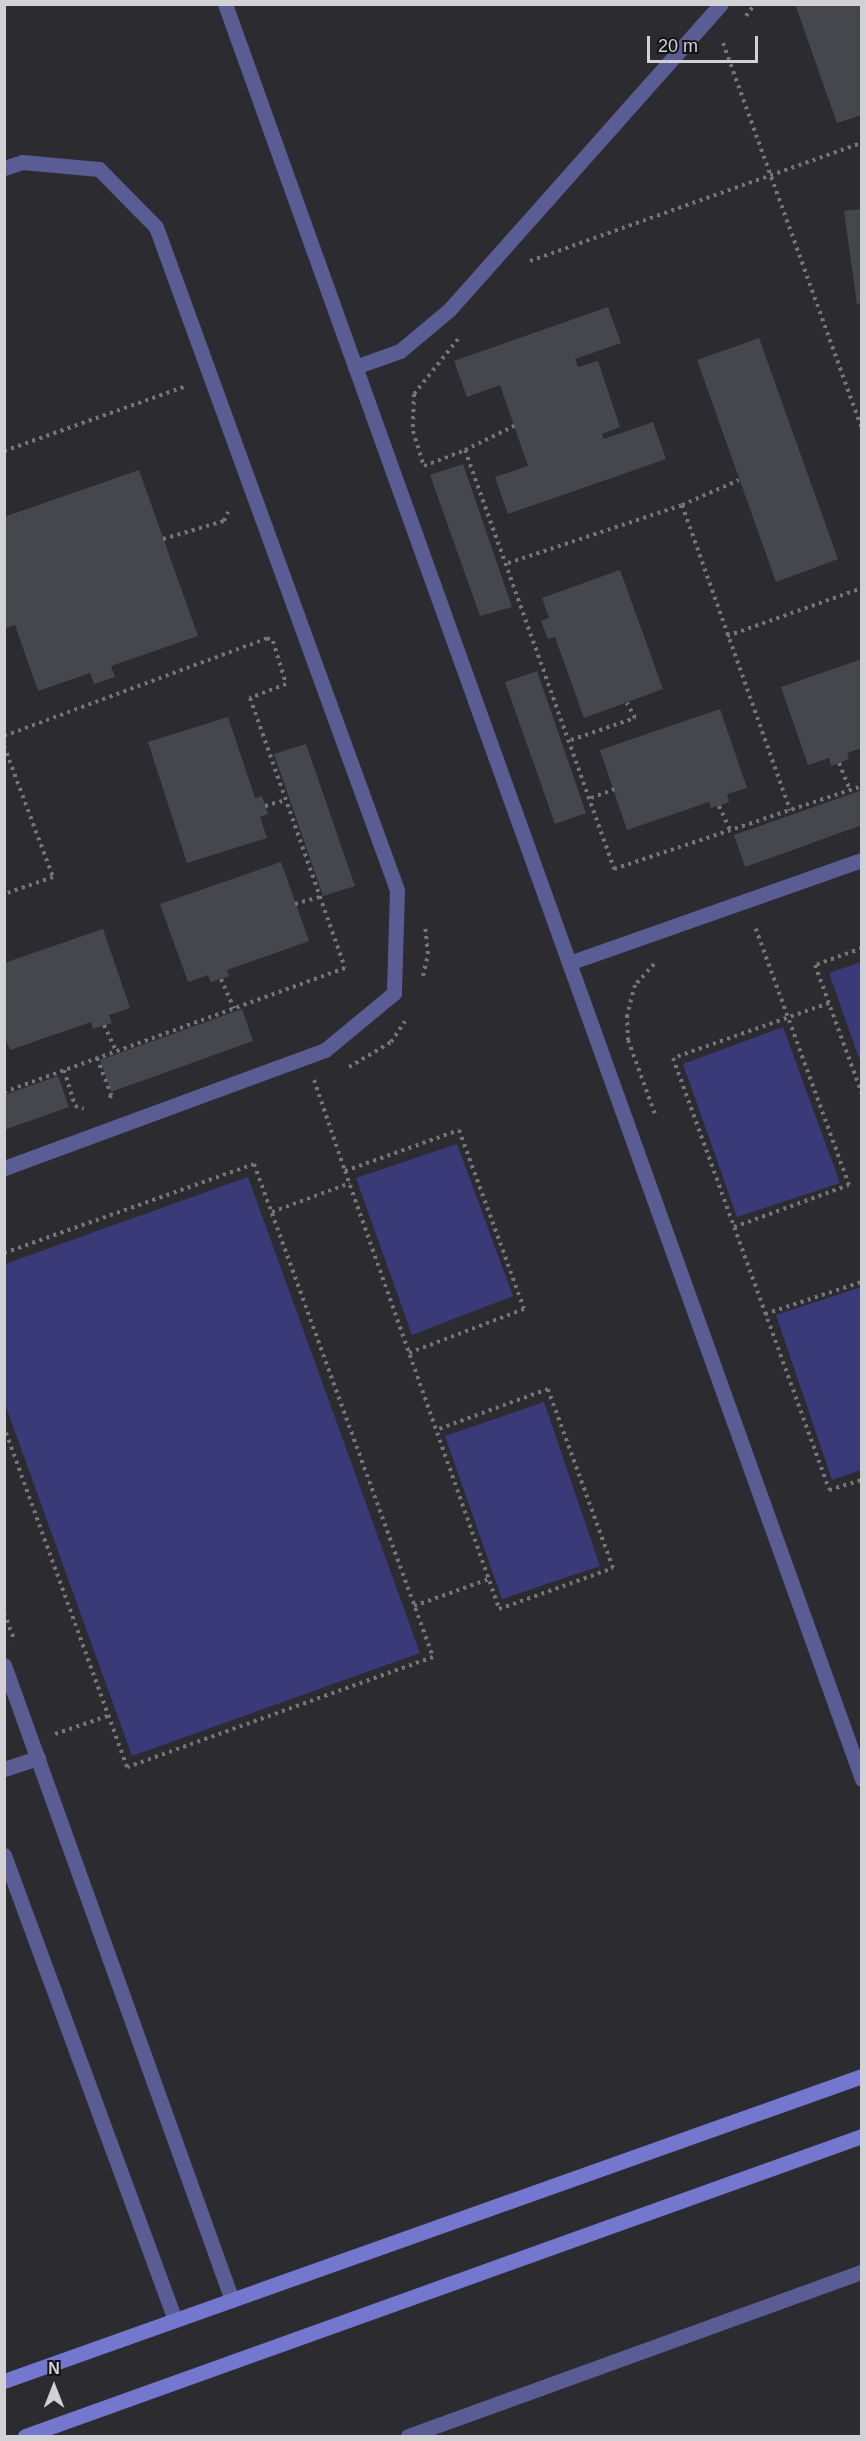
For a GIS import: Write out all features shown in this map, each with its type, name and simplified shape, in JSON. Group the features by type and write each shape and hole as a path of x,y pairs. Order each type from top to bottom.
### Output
{"main road":[{"path":"4,2381 861,2076"},
{"path":"25,2436 861,2136"}],"street":[{"path":"225,4 861,1779"},
{"path":"355,367 400,351 450,309 720,4"},
{"path":"4,168 22,162 99,169 156,227 397,890 394,993 325,1050 4,1168"},
{"path":"569,963 861,860"},
{"path":"4,1665 232,2300"},
{"path":"4,1769 38,1758"},
{"path":"4,1855 175,2320"},
{"path":"408,2436 861,2272"}],"path":[{"path":"743,20 756,4"},
{"path":"716,52 730,36"},
{"path":"723,43 861,429"},
{"path":"534,253 527,262 861,143"},
{"path":"467,330 414,394 413,431 424,466 465,450 514,426"},
{"path":"180,376 188,397"},
{"path":"4,452 184,387"},
{"path":"465,450 571,740 614,869 861,786"},
{"path":"508,563 682,505 740,480"},
{"path":"163,539 224,520 229,514 225,503"},
{"path":"682,505 790,810"},
{"path":"727,636 861,588"},
{"path":"4,736 267,638 273,641 286,684 250,698 345,968 4,1092"},
{"path":"571,740 635,718 627,703"},
{"path":"4,746 53,877 4,894"},
{"path":"839,763 850,790"},
{"path":"591,798 614,789"},
{"path":"265,806 286,800"},
{"path":"719,806 730,830"},
{"path":"295,904 320,897"},
{"path":"743,927 764,919"},
{"path":"734,1227 849,1185 753,923"},
{"path":"861,948 815,965 861,1095"},
{"path":"656,1118 628,1040 627,1015 635,986 652,965 662,959"},
{"path":"221,979 234,1009"},
{"path":"829,1003 673,1058 829,1490 861,1480"},
{"path":"104,1025 116,1051"},
{"path":"97,1058 111,1095 102,1103"},
{"path":"64,1070 75,1106 88,1107"},
{"path":"314,1080 345,1171 350,1183 436,1430 489,1579 499,1609 613,1568 548,1389 436,1430"},
{"path":"345,1171 459,1130 524,1309 409,1353"},
{"path":"4,1253 254,1164 433,1658 127,1767 4,1428"},
{"path":"272,1212 350,1183"},
{"path":"765,1314 861,1282"},
{"path":"414,1606 489,1579"},
{"path":"49,1736 108,1716"}],"shaded area":[{"path":"862,962 861,1064 829,973"},
{"path":"783,1027 840,1183 737,1217 683,1064"},
{"path":"457,1144 513,1296 412,1335 356,1178"},
{"path":"248,1177 420,1653 132,1756 5,1404 5,1264"},
{"path":"861,1287 861,1470 832,1480 776,1315"},
{"path":"544,1402 600,1566 502,1599 445,1436"}],"building":[{"path":"795,4 862,4 862,115 837,123"},
{"path":"862,209 862,303 857,304 844,211"},
{"path":"608,307 621,343 575,359 578,367 598,361 620,427 602,434 604,439 653,422 666,459 508,514 495,477 528,466 500,385 467,397 454,361"},
{"path":"759,338 838,559 776,582 697,360"},
{"path":"463,464 512,607 480,616 430,475"},
{"path":"139,470 198,636 111,666 115,677 94,684 90,673 38,691 15,625 4,629 4,517"},
{"path":"620,570 663,689 584,718 555,637 548,639 541,621 549,618 542,598"},
{"path":"862,659 862,748 847,753 849,759 831,766 829,758 808,765 781,687"},
{"path":"537,671 586,813 555,824 505,682"},
{"path":"720,709 747,788 727,794 729,802 719,806 711,808 709,802 627,830 600,750"},
{"path":"228,717 255,798 262,796 268,814 260,817 267,838 187,863 148,742"},
{"path":"306,744 355,886 323,896 274,754"},
{"path":"862,790 862,825 745,867 734,835"},
{"path":"281,862 309,941 227,970 229,976 211,982 208,975 188,982 160,904"},
{"path":"103,929 130,1008 109,1015 112,1023 93,1029 91,1022 10,1050 4,1035 4,963"},
{"path":"242,1009 253,1041 111,1092 100,1060"},
{"path":"58,1076 69,1107 4,1130 4,1095"}]}
